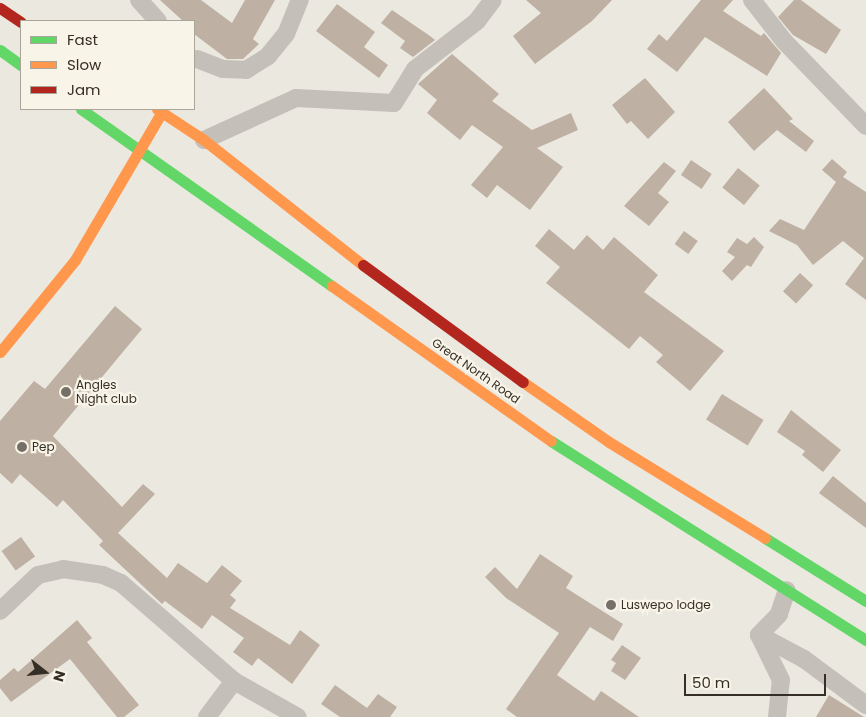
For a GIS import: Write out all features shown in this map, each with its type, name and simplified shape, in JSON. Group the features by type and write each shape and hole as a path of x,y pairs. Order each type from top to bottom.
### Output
{"main road":[{"path":"0,8 20,21"},
{"path":"0,50 20,65"},
{"name":"Great North Road","path":"82,110 586,466 866,640"},
{"name":"Great North Road","path":"161,110 204,140 395,291 608,442 866,602"},
{"path":"0,352 75,260 118,192 138,150 161,110"}],"street":[{"path":"139,0 157,20"},
{"path":"195,59 223,69 246,70 268,56 286,34 300,0"},
{"path":"204,140 296,98 394,103 415,69 477,21 493,0"},
{"path":"752,0 784,41 866,126"},
{"path":"0,611 38,575 63,569 103,575 122,583 234,681 298,717"},
{"path":"759,635 779,614 787,590"},
{"path":"759,635 804,658 866,705"},
{"path":"759,635 781,680 777,717"},
{"path":"207,717 234,681"}],"building":[{"path":"160,0 201,0 232,23 245,0 275,0 253,39 259,44 243,59 227,59 195,35 195,20 182,20"},
{"path":"526,0 612,0 592,21 535,64 513,36 541,13"},
{"path":"701,0 733,0 723,11 761,36 764,33 781,53 767,76 705,37 677,72 647,49 659,34 667,41"},
{"path":"794,0 801,0 841,30 826,54 793,35 778,17"},
{"path":"337,4 375,32 364,47 388,65 379,78 316,31"},
{"path":"392,10 435,40 413,57 400,48 405,41 381,23"},
{"path":"452,54 499,94 492,101 532,130 571,113 578,130 537,148 563,167 530,210 497,185 487,198 471,185 503,147 472,125 460,140 427,113 437,100 418,84"},
{"path":"645,78 675,112 648,139 631,121 627,124 612,105"},
{"path":"764,88 793,119 789,121 814,141 806,152 777,130 754,151 728,122"},
{"path":"832,159 847,172 843,177 866,192 866,300 845,284 864,258 843,241 813,265 797,245 769,231 780,219 804,230 836,182 822,170"},
{"path":"691,160 712,174 702,189 681,175"},
{"path":"664,162 676,171 658,193 669,202 649,226 624,206"},
{"path":"738,168 760,186 744,205 722,187"},
{"path":"549,229 574,250 587,235 603,250 614,237 658,275 644,292 724,351 690,391 656,362 663,355 640,336 629,349 546,283 560,267 535,246"},
{"path":"684,231 698,241 688,254 675,244"},
{"path":"754,237 764,247 751,267 747,265 732,281 722,271 735,257 727,252 737,238 747,244"},
{"path":"800,273 813,285 796,304 783,291"},
{"path":"115,306 142,329 53,436 122,507 143,484 155,494 118,533 167,578 178,563 207,583 222,565 242,581 230,595 236,600 230,608 290,645 300,630 320,645 292,684 258,658 252,666 233,652 244,638 212,615 202,629 165,601 162,604 99,545 103,541 63,500 57,507 20,474 12,484 0,473 0,421 34,381 45,389"},
{"path":"722,394 764,420 748,445 706,419"},
{"path":"791,410 841,450 823,472 802,455 805,451 777,432"},
{"path":"833,476 866,503 866,528 819,493"},
{"path":"21,537 35,556 16,571 2,551"},
{"path":"540,554 573,576 566,588 623,624 613,641 590,627 557,675 594,701 601,691 639,717 517,717 506,709 559,633 506,598 485,577 495,567 517,589"},
{"path":"77,620 92,638 87,642 139,705 124,717 117,717 70,659 11,702 0,688 0,680 14,668 18,672"},
{"path":"622,645 641,658 625,680 611,671 616,663 611,660"},
{"path":"335,685 367,708 378,694 397,707 390,717 340,717 321,704"},
{"path":"829,695 864,717 816,717"}],"traffic: fast":[{"path":"0,50 20,64"},
{"path":"82,110 332,286"},
{"path":"551,441 866,640"},
{"path":"765,538 866,601"}],"traffic: slow":[{"path":"159,110 204,140 363,265"},
{"path":"0,352 75,260 162,112"},
{"path":"332,286 551,441"},
{"path":"523,382 609,442 765,538"}],"traffic: jam":[{"path":"0,8 20,21"},
{"path":"363,265 523,382"}],"place":[{"name":"Angles Night club","path":"66,392"},
{"name":"Pep","path":"22,447"},
{"name":"Luswepo lodge","path":"611,605"}]}
